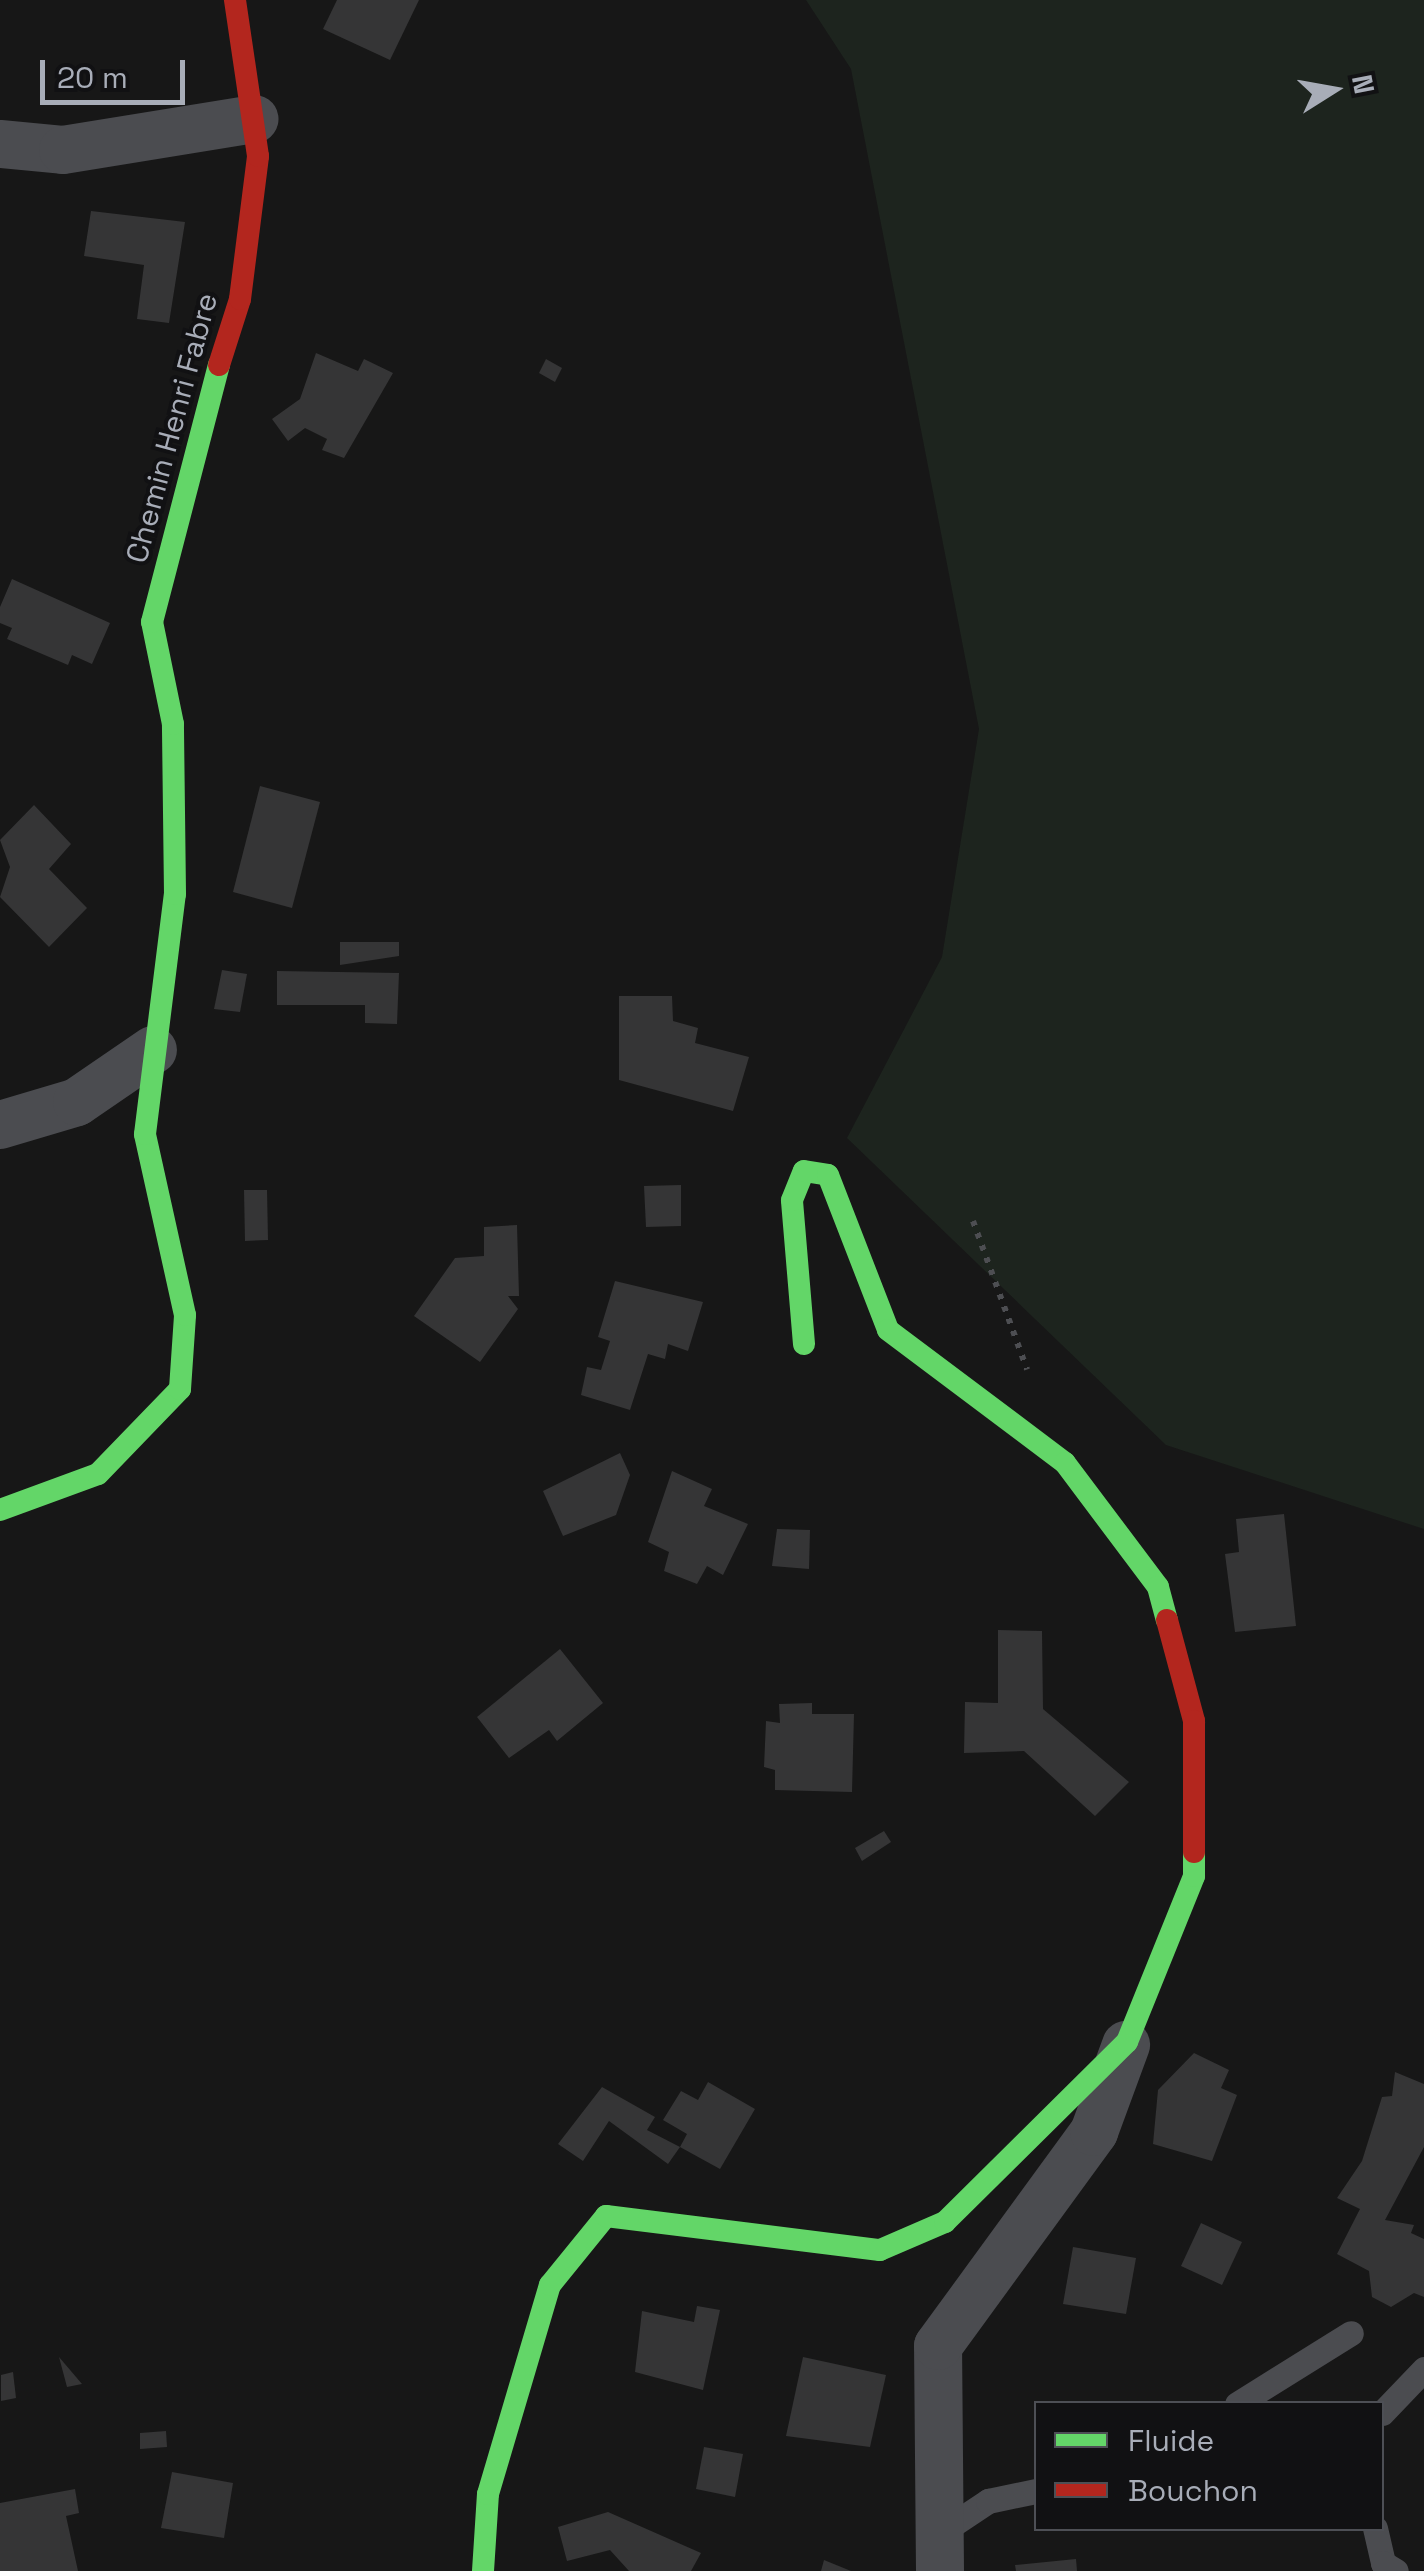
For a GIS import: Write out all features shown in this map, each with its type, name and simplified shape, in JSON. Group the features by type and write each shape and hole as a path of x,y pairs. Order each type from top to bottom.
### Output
{"street":[{"name":"Chemin Henri Fabre","path":"0,1510 98,1474 180,1389 185,1315 144,1134 176,894 173,724 152,622 191,451 240,299 255,119 235,0"},
{"path":"0,144 63,150 255,119"},
{"path":"0,1125 77,1102 153,1050"},
{"path":"804,1344 792,1200 804,1171 828,1175 844,1206 888,1330 1065,1463 1158,1587 1194,1722 1194,1876 1094,2132 938,2346 940,2552"},
{"path":"483,2571 488,2494 550,2285 606,2216 880,2250 945,2222 1127,2042"}],"lane":[{"path":"1242,2401 1352,2334"},
{"path":"1384,2411 1424,2369"},
{"path":"940,2552 988,2501 1034,2491"},
{"path":"1376,2531 1383,2562 1396,2571"}],"path":[{"path":"973,1221 1030,1375"}],"shaded area":[{"path":"806,0 1424,0 1424,1529 1166,1445 847,1138 942,957 979,729 851,69"}],"building":[{"path":"337,0 419,0 390,60 323,29"},
{"path":"91,211 185,222 169,323 137,319 144,265 84,256"},
{"path":"316,353 358,371 364,359 393,373 344,458 322,450 327,439 305,428 288,441 272,419 300,399"},
{"path":"546,359 562,368 555,382 539,373"},
{"path":"12,579 110,623 92,664 72,655 68,665 7,639 12,628 0,623 0,607"},
{"path":"260,786 320,802 292,908 233,892"},
{"path":"34,805 71,844 49,869 87,908 49,947 0,897 10,867 0,840"},
{"path":"340,942 399,942 399,956 340,965"},
{"path":"222,970 247,974 240,1012 214,1009"},
{"path":"277,971 399,973 397,1024 365,1023 365,1005 277,1005"},
{"path":"619,996 672,996 673,1021 698,1028 695,1043 749,1057 733,1111 619,1080"},
{"path":"681,1185 681,1226 646,1227 644,1186"},
{"path":"244,1190 267,1190 268,1240 245,1241"},
{"path":"517,1225 519,1296 508,1296 518,1309 480,1362 414,1316 455,1258 484,1256 484,1227"},
{"path":"615,1281 703,1302 688,1351 668,1344 665,1359 648,1354 630,1410 581,1395 587,1367 601,1370 610,1341 598,1337"},
{"path":"620,1453 630,1475 616,1515 563,1536 543,1491"},
{"path":"672,1471 712,1489 704,1506 748,1524 723,1575 707,1566 697,1584 664,1571 669,1552 648,1542"},
{"path":"1284,1514 1296,1626 1235,1632 1225,1554 1239,1552 1236,1519"},
{"path":"777,1529 810,1530 809,1569 772,1566"},
{"path":"998,1630 1042,1631 1043,1709 1129,1782 1095,1816 1024,1751 964,1753 965,1702 998,1703"},
{"path":"560,1649 603,1703 557,1741 549,1730 509,1758 477,1717"},
{"path":"812,1703 812,1714 854,1714 852,1792 775,1790 775,1770 764,1767 766,1721 780,1723 779,1704"},
{"path":"884,1831 891,1842 862,1861 855,1848"},
{"path":"1194,2053 1229,2070 1221,2088 1237,2095 1212,2161 1153,2144 1158,2090"},
{"path":"1395,2072 1424,2084 1424,2147 1385,2220 1414,2225 1411,2233 1424,2239 1424,2297 1414,2293 1391,2307 1372,2297 1369,2271 1337,2254 1360,2209 1337,2198 1362,2161 1382,2097 1392,2096"},
{"path":"708,2082 755,2109 720,2169 680,2147 687,2134 663,2120 681,2091 698,2100"},
{"path":"602,2087 655,2117 647,2130 680,2147 668,2164 609,2121 583,2161 558,2144"},
{"path":"1201,2223 1242,2242 1222,2285 1181,2266"},
{"path":"1073,2247 1136,2258 1126,2314 1063,2304"},
{"path":"697,2306 720,2310 703,2390 635,2372 642,2311 694,2322"},
{"path":"59,2357 82,2384 67,2387"},
{"path":"803,2357 886,2375 870,2447 786,2436"},
{"path":"13,2372 16,2398 1,2401 1,2375"},
{"path":"166,2431 167,2447 140,2449 140,2433"},
{"path":"704,2447 743,2454 735,2497 696,2489"},
{"path":"172,2472 233,2483 224,2538 161,2528"},
{"path":"75,2489 79,2513 66,2516 78,2571 0,2571 0,2503"},
{"path":"608,2512 701,2553 691,2571 629,2571 610,2550 567,2561 558,2527"},
{"path":"1076,2559 1077,2571 1016,2571 1015,2565"},
{"path":"824,2560 851,2571 821,2571"}],"traffic: fast":[{"path":"0,1510 98,1474 180,1389 185,1315 145,1134 175,894 173,724 152,622 219,365"},
{"path":"804,1344 792,1200 804,1171 828,1175 888,1330 1065,1463 1158,1587 1167,1620"},
{"path":"483,2571 488,2494 550,2285 606,2216 880,2250 945,2222 1127,2042 1194,1876 1194,1852"}],"traffic: jam":[{"path":"219,365 240,299 258,156 235,0"},
{"path":"1167,1620 1194,1721 1194,1852"}]}
